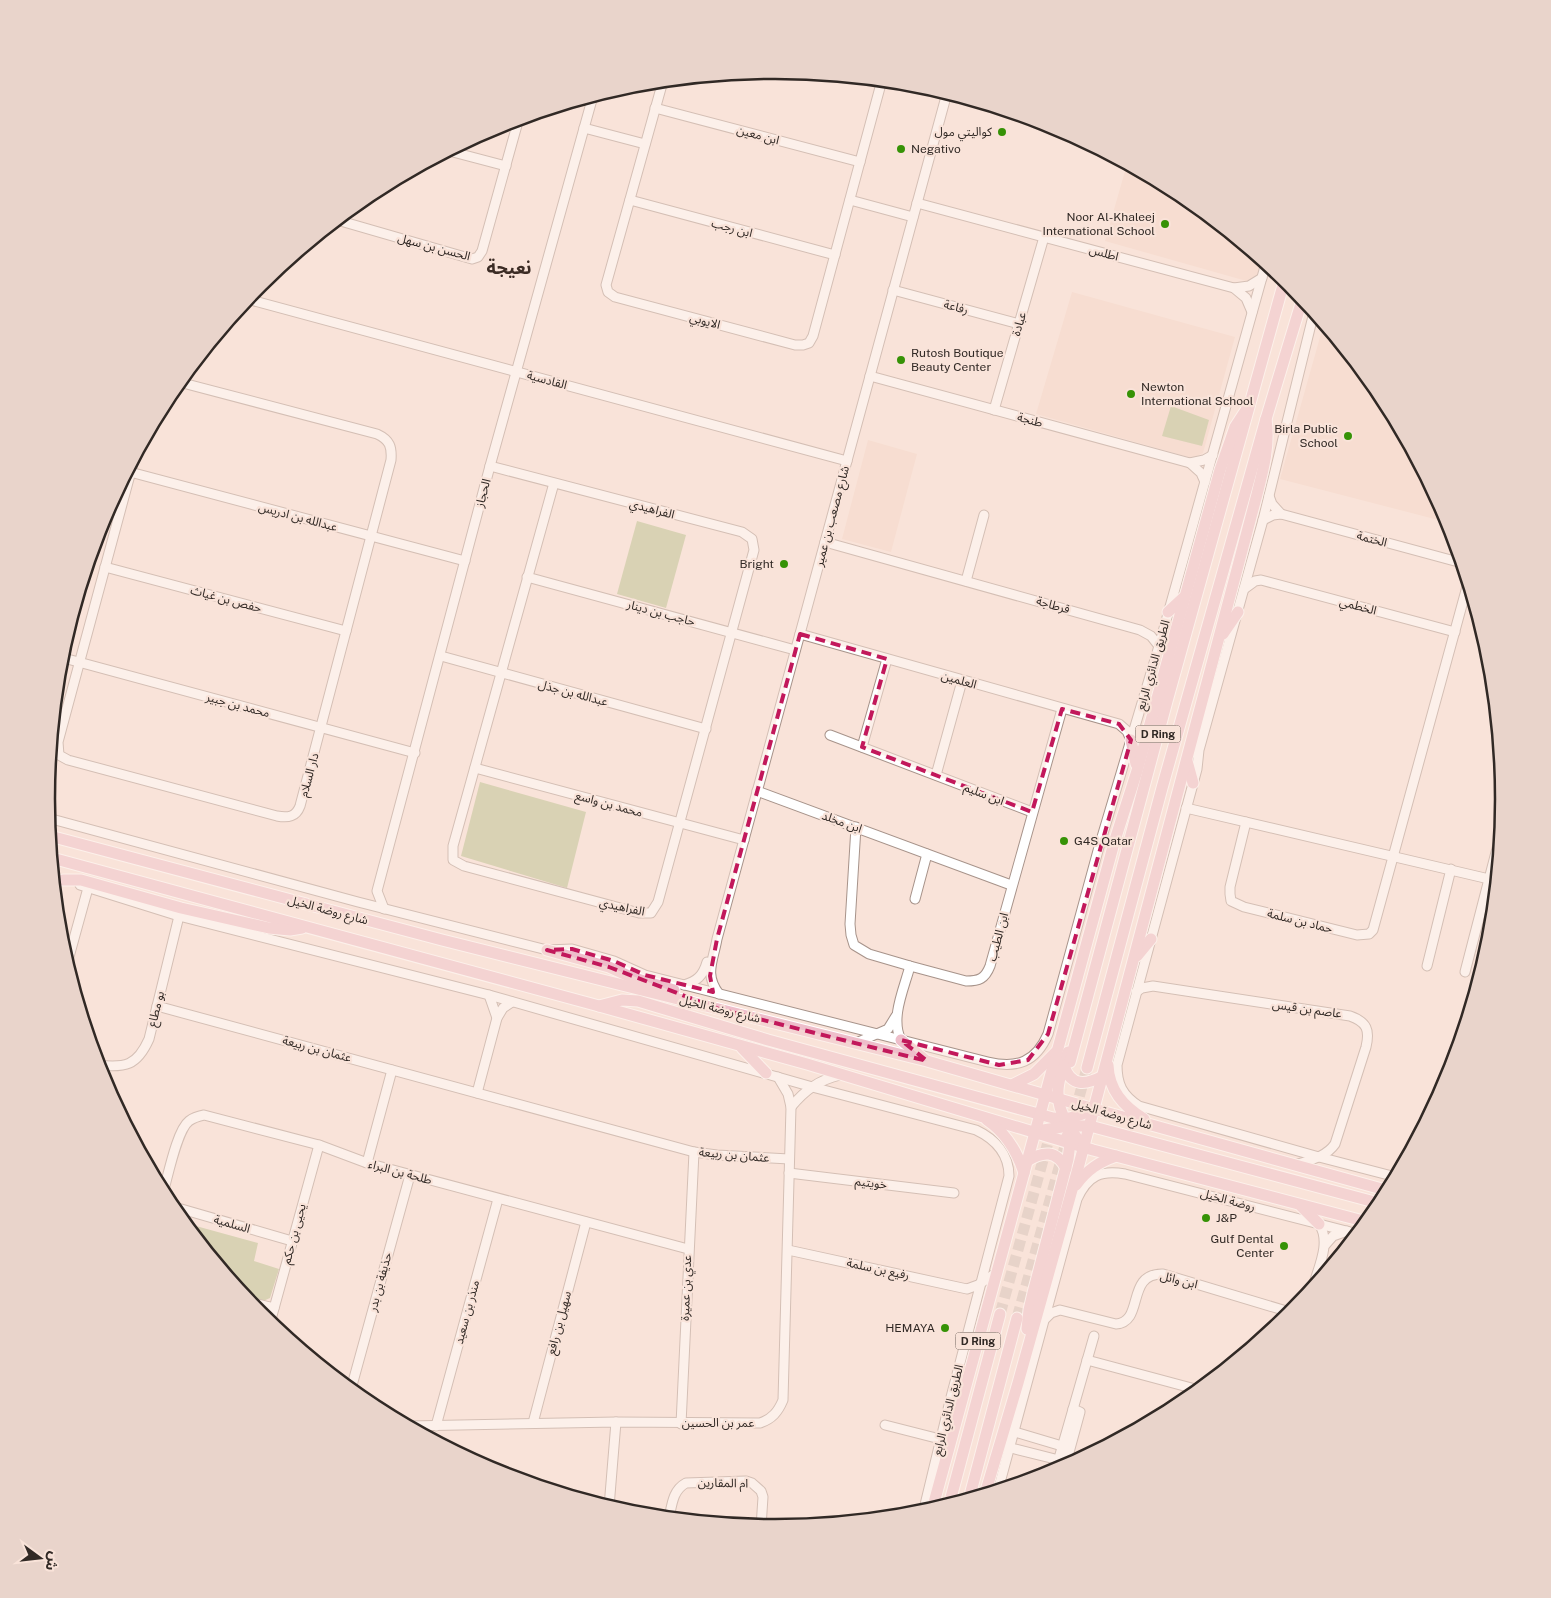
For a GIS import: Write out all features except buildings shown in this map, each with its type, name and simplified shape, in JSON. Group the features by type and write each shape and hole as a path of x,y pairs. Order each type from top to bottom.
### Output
{"main road":[{"name":"الطريق الدائري الرابع","path":"1067,1064 1282,287"},
{"name":"D Ring","path":"1087,1068 1162,788 1266,419 1300,306"},
{"path":"1137,771 1226,448 1235,427 1248,406"},
{"name":"D Ring","path":"987,1487 1072,1193 1218,642 1266,458 1268,441 1266,419"},
{"path":"1167,616 1185,594"},
{"path":"1218,642 1238,612"},
{"path":"1131,740 1137,771"},
{"path":"1187,760 1193,783"},
{"name":"D Ring","path":"934,1502 1104,881 1137,771"},
{"name":"شارع روضة الخيل","path":"57,838 442,940 927,1061 1156,1127 1381,1189"},
{"name":"شارع روضة الخيل","path":"58,860 599,1006 1116,1156 1360,1220"},
{"path":"60,879 81,880 181,908 269,928 290,930 307,927"},
{"path":"1027,1350 1029,1310 1066,1168 1070,1143 1058,1099 1058,1091 1067,1064 1102,926 1105,902 1104,881"},
{"path":"1133,961 1151,940"},
{"path":"547,950 610,967 631,977 694,997 720,1009"},
{"path":"599,1006 622,1000 638,1002 1064,1122 1090,1126 1373,1202"},
{"path":"901,1040 927,1061"},
{"path":"740,1046 766,1073"},
{"path":"1012,1085 1034,1074 1059,1049"},
{"path":"1109,1050 1108,1074 1117,1096 1125,1106 1156,1127"},
{"path":"1067,1064 1067,1073 1072,1079 1079,1082 1087,1083 1103,1076"},
{"path":"1046,1094 1064,1122 1084,1147"},
{"path":"1036,1132 1094,1109"},
{"path":"981,1116 1004,1135 1020,1160 1024,1173"},
{"path":"1027,1161 1042,1154 1049,1154 1056,1156 1066,1168"},
{"path":"1072,1193 1083,1176 1090,1170 1107,1159 1116,1156"},
{"path":"1298,1204 1309,1212 1319,1224"},
{"name":"الطريق الدائري الرابع","path":"951,1498 1000,1314"},
{"name":"D Ring","path":"971,1492 1017,1318"},
{"path":"1014,1396 1027,1387"},
{"path":"989,1480 991,1486"}],"street":[{"name":"الايوبي","path":"661,88 606,285 608,292 615,298 795,345 803,345 810,343 813,336 880,87"},
{"name":"شارع مصعب بن عمير","path":"719,994 711,983 710,976 717,939 945,99"},
{"name":"الحجاز","path":"377,891 490,466 591,102"},
{"name":"ابن معين","path":"655,108 860,162"},
{"name":"الحسن بن سهل","path":"344,222 472,260 478,257 482,251 517,127"},
{"path":"584,128 645,144"},
{"path":"457,153 506,166"},
{"name":"ابن رجب","path":"630,200 835,255"},
{"path":"850,200 913,217"},
{"name":"اطلس","path":"917,203 1234,288"},
{"name":"عبادة","path":"994,410 1044,237"},
{"name":"الطريق الدائري الرابع","path":"1028,1060 1044,1044 1048,1034 1099,847 1159,646 1264,270"},
{"path":"1234,288 1249,286 1262,278"},
{"path":"1234,288 1246,298 1252,312"},
{"name":"رفاعة","path":"894,290 1019,324"},
{"name":"القادسية","path":"256,300 847,461"},
{"path":"1312,319 1263,520 1199,750 1197,769 1117,1065 1117,1076 1121,1088 1129,1099 1139,1106 1389,1175"},
{"name":"طنجة","path":"870,376 1190,463"},
{"name":"دار السلام","path":"57,755 68,760 286,818 297,813 300,806 391,460 392,450 390,443 385,437 187,384"},
{"path":"1190,463 1204,460 1213,455"},
{"path":"1190,463 1201,473 1205,482"},
{"name":"الفراهيدي","path":"490,466 742,532 752,539 754,550 733,633 658,902 651,913 640,913 464,866 453,860 453,846 554,483"},
{"name":"عبدالله بن ادريس","path":"133,473 465,561"},
{"name":"دار السلام","path":"58,743 126,486"},
{"path":"1269,496 1272,504 1281,514"},
{"path":"1263,520 1273,515 1281,514"},
{"name":"الختمة","path":"1281,514 1456,561"},
{"path":"966,581 984,516"},
{"name":"قرطاجة","path":"825,542 1140,630 1151,636 1159,646"},
{"path":"1244,589 1255,581 1261,580 1251,563"},
{"name":"حفص بن غياث","path":"105,567 346,631"},
{"name":"حاجب بن دينار","path":"527,577 795,650"},
{"name":"الخطمي","path":"1261,580 1455,632"},
{"name":"حماد بن سلمة","path":"1246,822 1230,887 1231,901 1244,907 1357,935 1369,934 1373,930 1465,593"},
{"path":"1140,630 1153,628 1167,616"},
{"name":"العلمين","path":"800,634 1119,724"},
{"name":"عبدالله بن جذل","path":"441,656 706,729"},
{"name":"محمد بن جبير","path":"69,659 415,753"},
{"path":"862,747 887,659"},
{"path":"936,775 962,681"},
{"name":"ابن الطيب","path":"856,827 850,924 854,944 869,954 910,966 966,981 982,979 990,966 1062,709"},
{"path":"1119,724 1129,722 1138,716"},
{"path":"1119,724 1127,731 1131,740"},
{"name":"ابن سليم","path":"830,735 1032,812"},
{"name":"محمد بن واسع","path":"475,768 744,840"},
{"name":"ابن مخلد","path":"757,791 1012,885"},
{"path":"1186,808 1489,879"},
{"name":"شارع روضة الخيل","path":"56,820 384,909 547,950 572,949 614,961 645,975 999,1065 1010,1065 1028,1060"},
{"path":"915,900 926,854"},
{"path":"1465,972 1492,867"},
{"path":"1427,966 1451,869"},
{"path":"60,880 180,916 489,995 812,1087"},
{"path":"71,949 88,888"},
{"path":"358,902 377,891 384,909"},
{"name":"بو مطاع","path":"107,1067 127,1065 136,1061 149,1040 180,916"},
{"name":"شارع مصعب بن عمير","path":"683,985 693,982 701,976 717,939"},
{"path":"901,1040 897,1031 898,1012 910,966"},
{"path":"1141,972 1154,986"},
{"name":"عاصم بن قيس","path":"1136,992 1142,988 1154,986 1350,1016 1359,1019 1367,1027 1368,1042 1335,1144"},
{"path":"489,995 497,1018"},
{"path":"477,1093 497,1018 503,1008 512,1002"},
{"name":"عثمان بن ربيعة","path":"157,1006 694,1152 789,1159"},
{"path":"856,1043 888,1029 898,1012"},
{"path":"366,1163 392,1070"},
{"path":"791,1107 800,1096 821,1081 840,1075"},
{"name":"عمر بن الحسين","path":"421,1426 616,1422 680,1424 760,1423 768,1420 780,1408 783,1400 788,1250 791,1107 788,1094 778,1077"},
{"name":"الطريق الدائري الرابع","path":"812,1087 976,1130 988,1135 996,1142 1007,1162 1008,1185 980,1284 925,1504"},
{"name":"طلحة بن البراء","path":"166,1182 179,1135 184,1126 190,1120 204,1115 319,1145 366,1163 688,1249"},
{"path":"1295,1164 1319,1157 1328,1152 1335,1144"},
{"path":"1335,1144 1339,1162"},
{"name":"يحيى بن حكم","path":"272,1314 319,1145"},
{"name":"عدي بن عميرة","path":"680,1424 694,1152"},
{"name":"روضة الخيل","path":"1051,1298 1077,1198 1088,1181 1097,1175 1110,1172 1140,1177 1351,1232"},
{"name":"خويتيم","path":"789,1173 954,1193"},
{"name":"حذيفة بن بدر","path":"353,1382 410,1174"},
{"name":"منذر بن سعيد","path":"436,1426 498,1198"},
{"name":"السلمية","path":"184,1210 292,1241"},
{"name":"سهيل بن رافع","path":"532,1423 586,1222"},
{"path":"1316,1275 1325,1245 1324,1236 1319,1224"},
{"path":"1325,1245 1333,1236 1348,1231"},
{"name":"رفيع بن سلمة","path":"788,1250 967,1289"},
{"path":"976,1301 967,1289 980,1284 996,1273"},
{"name":"ابن وائل","path":"1063,1310 1116,1324 1124,1322 1130,1315 1139,1287 1149,1276 1156,1274 1163,1274 1283,1310"},
{"path":"1051,1298 1055,1305 1063,1310"},
{"path":"1000,1483 1051,1298"},
{"path":"264,1306 274,1308"},
{"path":"1045,1319 1054,1311 1063,1310"},
{"path":"1062,1460 1062,1446 1094,1336"},
{"path":"1087,1360 1190,1388"},
{"path":"1064,1459 1080,1412 1073,1409"},
{"path":"610,1500 616,1422"},
{"path":"885,1425 940,1439 946,1458"},
{"path":"1015,1432 1062,1446"},
{"path":"1011,1448 1057,1462"},
{"name":"ام المقارين","path":"670,1511 674,1494 686,1482 746,1481 757,1486 763,1497 762,1519"}],"highlighted area":[{"path":"800,634 887,659 862,747 1032,812 1062,709 1119,724 1131,740 1048,1034 1028,1060 999,1065 901,1040 927,1061 719,1009 609,967 547,950 572,949 614,961 645,975 713,992 710,976 717,939"}],"shaded area":[{"name":"Noor Al-Khaleej International School","path":"1125,169 1176,200 1214,227 1260,266 1258,274 1250,282 1105,241"},
{"name":"Newton International School","path":"1072,292 1235,337 1203,453 1192,458 1036,414"},
{"name":"Birla Public School","path":"1322,330 1347,360 1375,399 1422,480 1440,520 1280,479"},
{"path":"868,440 917,454 891,552 842,539"}],"green space":[{"path":"1171,406 1209,420 1202,446 1162,436"},
{"path":"637,521 686,535 666,608 617,594"},
{"path":"480,782 586,812 567,888 461,856"},
{"path":"195,1226 258,1243 254,1261 279,1269 270,1298 261,1302 234,1274"}],"tunnel":[{"path":"1075,1112 1087,1068"},
{"path":"1000,1314 1052,1128"},
{"path":"1017,1318 1067,1139"}],"place":[{"name":"كواليتي مول","path":"1002,132"},
{"name":"Negativo","path":"901,149"},
{"name":"Noor Al-Khaleej International School","path":"1165,224"},
{"name":"Rutosh Boutique Beauty Center","path":"901,360"},
{"name":"Newton International School","path":"1131,394"},
{"name":"Birla Public School","path":"1348,436"},
{"name":"Bright","path":"784,564"},
{"name":"G4S Qatar","path":"1064,841"},
{"name":"J&P","path":"1206,1218"},
{"name":"Gulf Dental Center","path":"1284,1246"},
{"name":"HEMAYA","path":"945,1328"}],"district":[{"name":"نعيجة","path":"509,267"}]}
